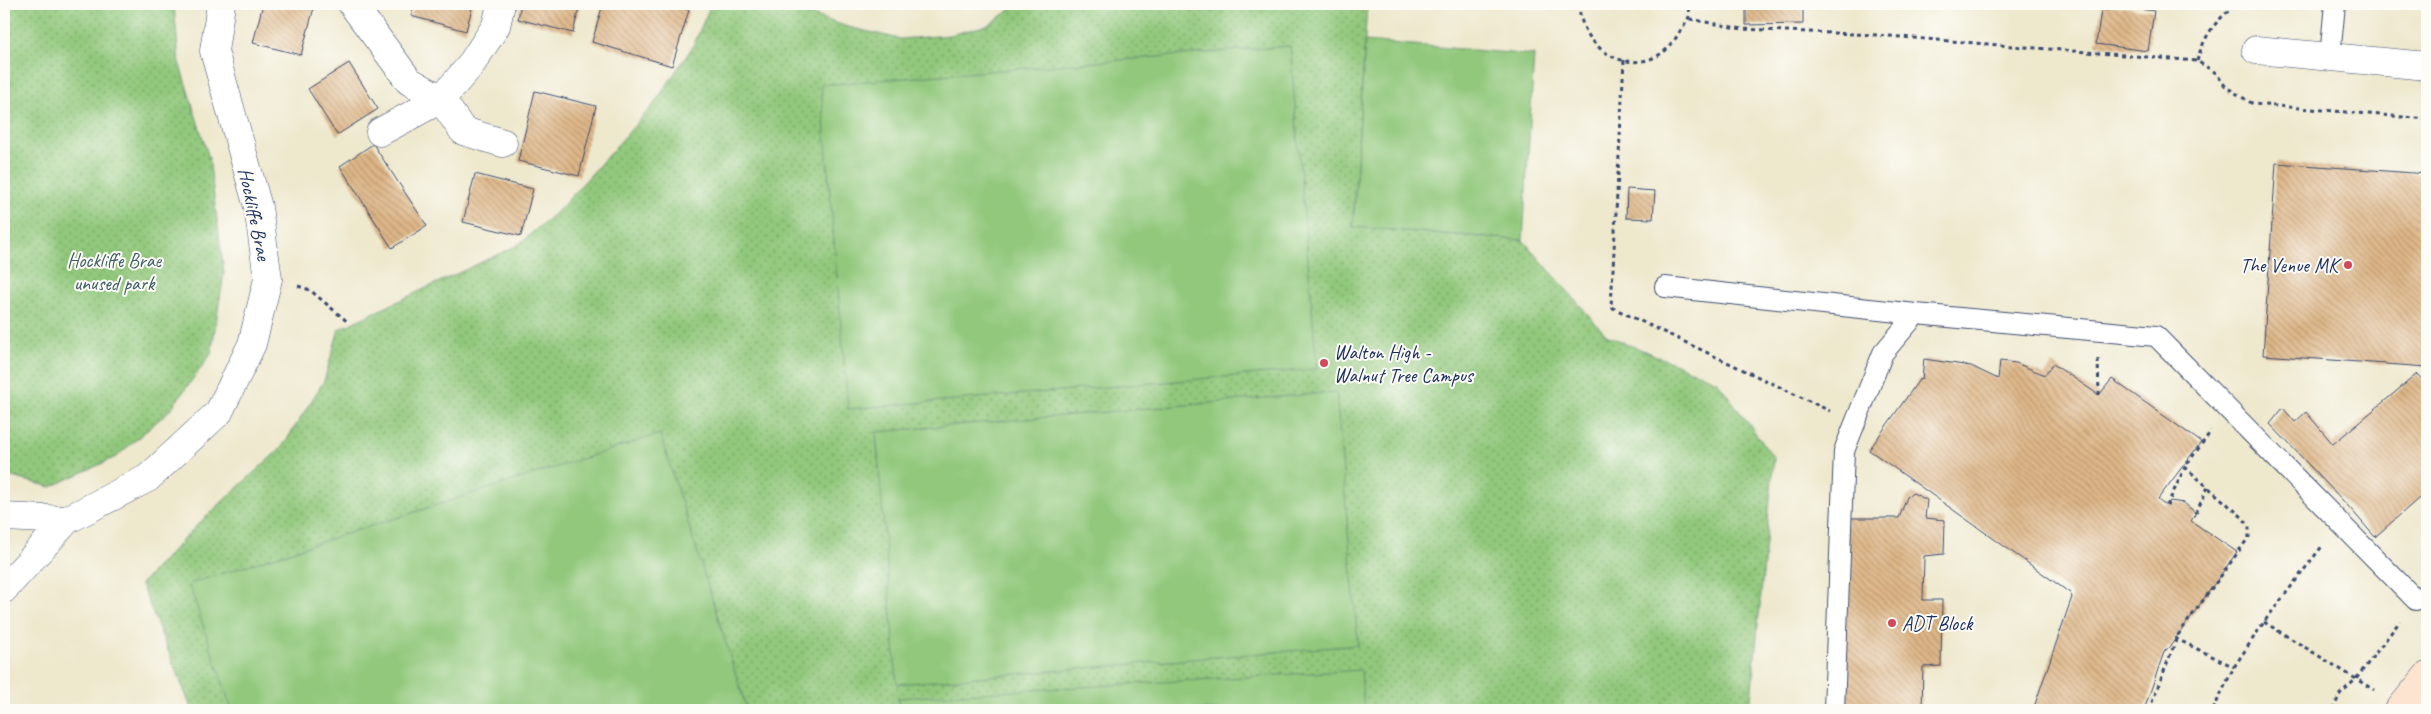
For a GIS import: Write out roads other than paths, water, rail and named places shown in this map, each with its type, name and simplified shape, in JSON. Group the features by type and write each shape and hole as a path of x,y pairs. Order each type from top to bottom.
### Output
{"street":[{"name":"Hockliffe Brae","path":"4,590 67,520 148,478 218,412 252,344 268,279 258,207 214,51 221,4"},
{"path":"352,4 409,81 441,99 463,131 503,143"},
{"path":"380,132 441,99 470,66 496,26 501,4"},
{"path":"2256,50 2427,66"},
{"path":"4,517 67,520"},
{"path":"2401,708 2427,676"}],"lane":[{"path":"2330,56 2335,4"},
{"path":"1665,287 1916,314 2156,336 2416,600"},
{"path":"1834,710 1844,451 1883,353 1916,314"}],"place":[{"name":"The Venue MK","path":"2348,265"},
{"name":"Walton High - Walnut Tree Campus","path":"1324,363"},
{"name":"ADT Block","path":"1892,623"}],"park label":[{"name":"Hockliffe Brae unused park","path":"114,272"}]}
